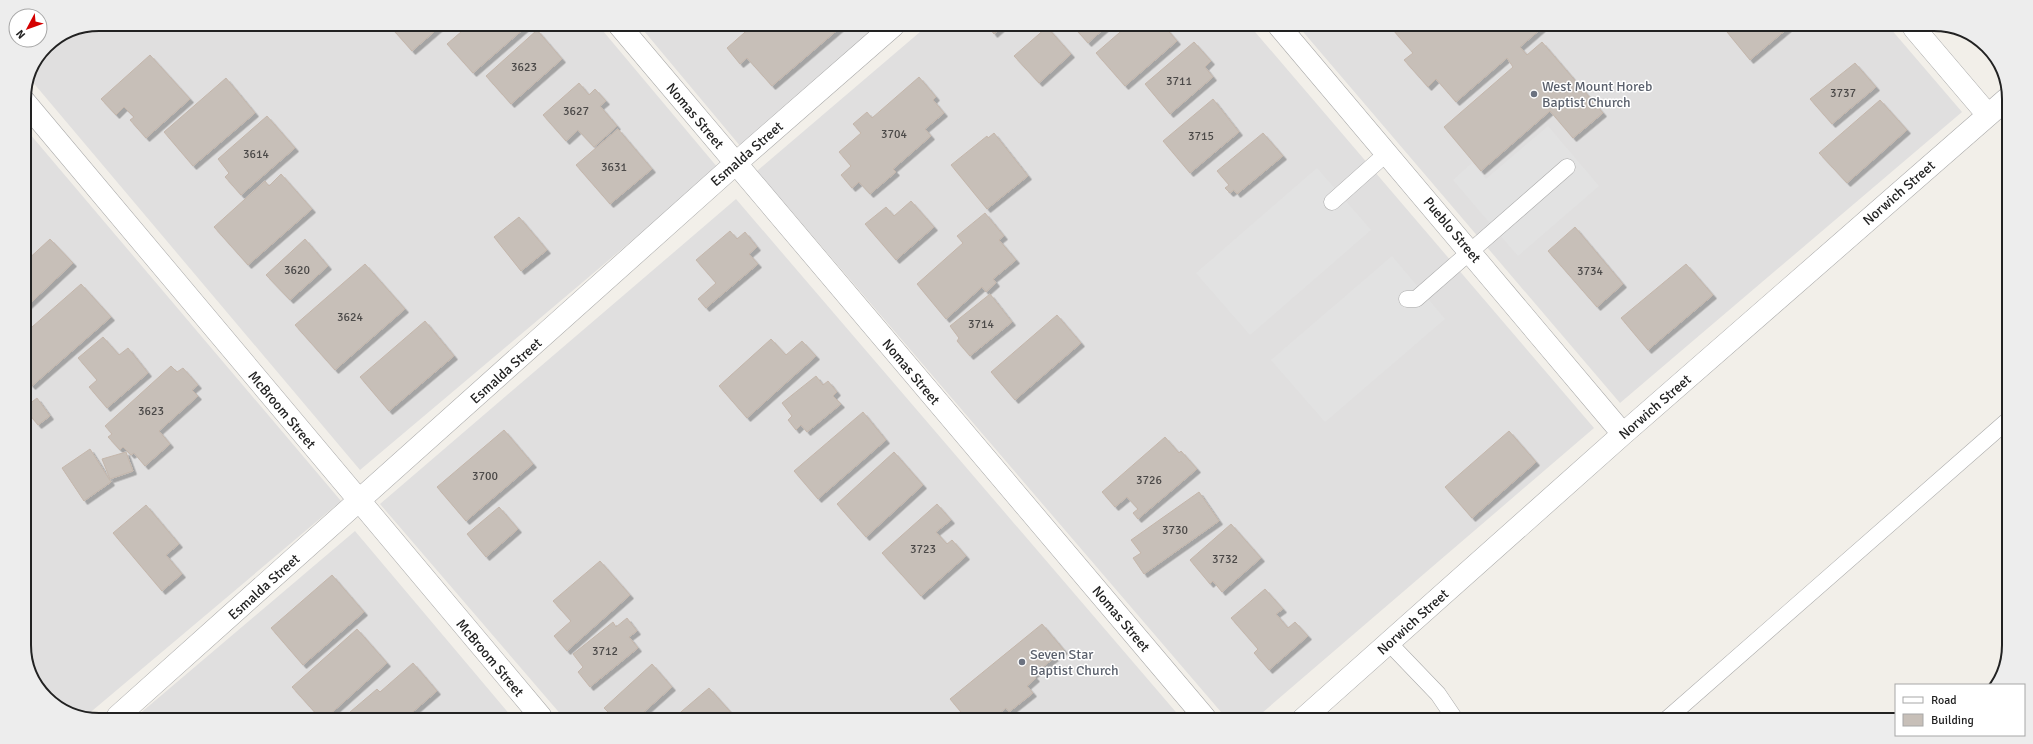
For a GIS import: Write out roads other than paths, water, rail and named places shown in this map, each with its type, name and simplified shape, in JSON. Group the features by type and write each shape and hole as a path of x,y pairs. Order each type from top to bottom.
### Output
{"street":[{"name":"Nomas Street","path":"624,31 1201,713"},
{"name":"Esmalda Street","path":"121,713 735,164 887,31"},
{"name":"Pueblo Street","path":"1283,31 1623,434"},
{"path":"1917,31 1988,115"},
{"name":"Norwich Street","path":"1310,713 1390,644 1623,434 2002,103"},
{"name":"McBroom Street","path":"31,109 538,713"}],"lane":[{"path":"1332,202 1387,153"},
{"path":"1407,299 1416,300 1567,167"},
{"path":"1674,713 2002,425"},
{"path":"1390,644 1438,694 1451,713"}],"place":[{"name":"West Mount Horeb Baptist Church","path":"1534,94"},
{"name":"Seven Star Baptist Church","path":"1022,662"}]}
